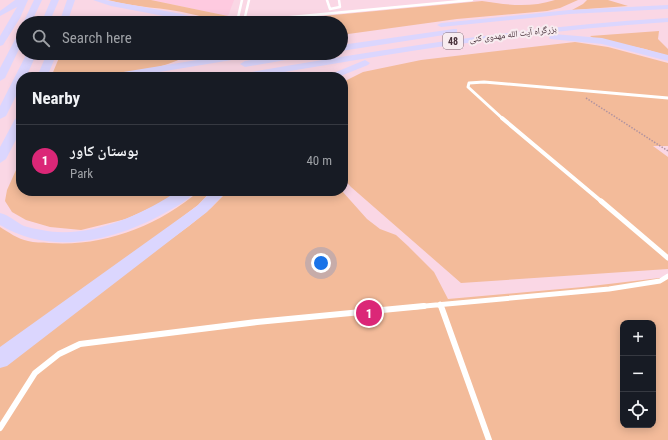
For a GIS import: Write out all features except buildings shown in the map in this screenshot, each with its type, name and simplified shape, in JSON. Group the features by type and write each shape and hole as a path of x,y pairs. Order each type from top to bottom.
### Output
{"highway":[{"path":"0,14 15,5 19,0"},
{"path":"17,16 24,0"},
{"path":"30,16 38,0"},
{"path":"48,16 56,0"},
{"path":"65,16 71,0"},
{"path":"98,0 119,6 188,16"},
{"path":"623,2 658,7"},
{"path":"533,15 560,11 579,4"},
{"name":"بزرگراه آیت الله مهدوی کنی","path":"416,28 569,12 668,7"},
{"path":"569,12 639,14"},
{"name":"بزرگراه آیت الله مهدوی کنی","path":"348,47 487,27 668,12"},
{"path":"0,43 16,18"},
{"name":"بزرگراه آیت الله مهدوی کنی","path":"313,72 366,59 478,38 587,26 668,20"},
{"path":"479,46 587,26"},
{"name":"بزرگراه آیت الله مهدوی کنی","path":"275,72 366,59 550,37 668,27"},
{"path":"550,37 602,41 668,58"},
{"path":"0,78 16,46"},
{"path":"297,72 366,59"},
{"path":"339,72 366,59"},
{"path":"24,72 29,60"},
{"path":"44,72 50,60"},
{"path":"142,72 181,60"},
{"path":"142,72 217,60"},
{"path":"206,62 223,60"},
{"path":"196,72 265,60"},
{"path":"0,95 16,85"},
{"path":"0,116 16,90"},
{"path":"0,106 16,104"},
{"path":"0,120 16,118"},
{"path":"0,159 5,136 16,124"},
{"path":"5,136 16,131"},
{"path":"0,218 7,224 37,235 83,236 132,223 153,214 182,196"},
{"path":"0,359 202,209 215,196"}],"lane":[{"path":"238,16 242,0"},
{"path":"245,16 250,0"},
{"path":"327,0 328,7 330,8 340,7 339,0"},
{"path":"298,16 472,0"},
{"path":"239,11 246,11"},
{"path":"668,98 477,81 469,83 468,87 473,93 668,258"},
{"path":"0,428 35,372 59,354 80,344 258,322 609,289 660,281 668,276"},
{"path":"440,304 489,440"}],"path":[{"path":"573,90 668,150"}],"shaded area":[{"path":"108,0 151,0 228,16 200,16 118,3"},
{"path":"151,0 234,0 228,16"},
{"path":"555,0 578,0 560,8 547,11 457,19 348,34 348,16 324,16 482,1 509,5 546,3"},
{"path":"587,0 608,0 628,6 572,10"},
{"path":"659,31 658,39 668,49 668,56 590,36"},
{"path":"575,42 608,47 668,63 668,146 653,146 668,157 668,269 461,283 348,184 348,80 363,72 421,60"},
{"path":"58,60 179,60 136,72 53,72"},
{"path":"16,170 16,196 171,196 159,204 126,219 81,230 50,227 26,220 12,212 5,201 7,190"},
{"path":"192,196 206,196 198,205 177,221 0,351 0,227 17,237 30,242 70,243 90,241 110,238 129,232 148,224"},
{"path":"223,196 346,196 367,219 380,229 396,235 434,272 448,299 583,287 668,277 668,440 0,440 0,364 189,226"}],"place":[{"name":"بوستان کاور","path":"369,313"}]}
